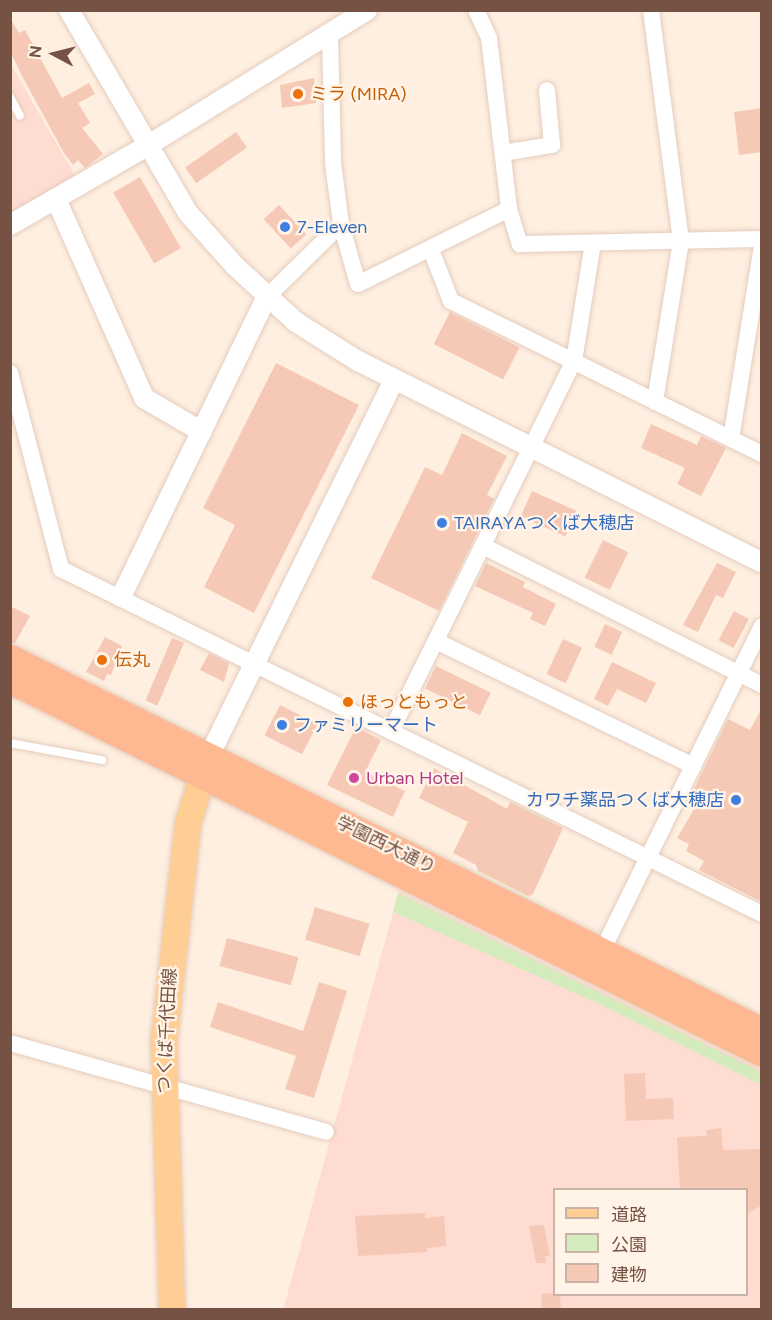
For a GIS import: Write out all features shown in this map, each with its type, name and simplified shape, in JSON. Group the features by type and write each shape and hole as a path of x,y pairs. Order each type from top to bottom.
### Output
{"highway":[{"name":"学園西大通り","path":"10,658 205,766 762,1053"},
{"name":"学園西大通り","path":"10,680 205,766 602,951 762,1031"}],"main road":[{"name":"つくば千代田線","path":"172,1310 163,1085 173,930 188,823 205,766"}],"street":[{"path":"69,10 188,213 266,298 326,341 394,380 762,562"},
{"path":"476,10 489,38 509,209 520,244 762,239"},
{"path":"651,10 681,241 655,402"},
{"path":"10,225 330,36 357,14"},
{"path":"330,36 333,163 341,224 358,284 431,250 509,209"},
{"path":"503,153 552,145 547,90"},
{"path":"56,199 144,398 202,432"},
{"path":"121,597 266,298 341,224"},
{"path":"391,731 574,361 593,243"},
{"path":"731,439 762,246"},
{"path":"431,250 451,302 762,454"},
{"path":"10,373 18,436 61,569 762,914"},
{"path":"205,766 394,380"},
{"path":"483,546 762,685"},
{"path":"602,951 762,626"},
{"path":"436,641 693,766"},
{"path":"10,1043 326,1132"}],"lane":[{"path":"10,97 20,116"},
{"path":"10,743 102,760"}],"shaded area":[{"path":"10,63 77,179 10,214"},
{"path":"399,891 761,1070 761,1309 283,1310"}],"green space":[{"path":"398,893 761,1072 761,1085 599,1004 393,912"}],"building":[{"path":"10,18 19,33 25,30 62,98 89,83 95,94 78,103 90,123 82,128 103,154 85,168 78,160 73,165 64,153 22,76 10,51"},
{"name":"ミラ (MIRA)","path":"314,78 316,103 282,108 280,85"},
{"path":"762,108 762,152 739,155 734,112"},
{"path":"236,132 247,148 196,183 185,168"},
{"path":"140,177 181,248 154,264 113,192"},
{"name":"7-Eleven","path":"279,205 306,234 291,249 264,219"},
{"path":"450,312 519,347 503,379 434,344"},
{"path":"276,363 359,405 254,613 204,587 235,525 203,508"},
{"path":"651,424 697,445 701,436 726,448 701,496 677,484 685,468 641,448"},
{"name":"TAIRAYAつくば大穂店","path":"462,433 507,456 487,495 494,499 439,611 371,578 425,467 442,475"},
{"path":"532,491 577,511 565,537 521,517"},
{"path":"603,540 628,552 610,590 585,578"},
{"path":"486,563 525,582 523,587 556,604 545,626 530,619 533,613 475,586"},
{"path":"717,563 736,572 723,598 716,595 698,632 683,625"},
{"path":"10,606 30,616 15,643 10,643"},
{"path":"734,611 749,619 734,648 719,640"},
{"path":"605,624 622,632 612,655 594,647"},
{"path":"105,637 122,646 111,675 107,674 104,681 86,672"},
{"path":"172,638 184,643 157,706 145,701"},
{"path":"563,639 582,648 566,683 547,674"},
{"path":"209,653 229,663 224,682 200,670"},
{"path":"612,662 656,683 646,703 617,689 608,706 594,699"},
{"path":"436,666 491,693 480,715 425,688"},
{"path":"280,705 317,724 302,754 265,735"},
{"name":"カワチ薬品つくば大穂店","path":"762,708 762,902 699,870 704,861 686,851 689,844 677,838 702,796 693,791 728,719 750,730"},
{"name":"Urban Hotel","path":"356,727 381,740 365,772 405,791 393,817 327,785"},
{"path":"434,768 507,809 510,802 563,828 533,894 528,896 478,871 476,865 453,853 468,822 419,798"},
{"path":"315,907 370,924 360,956 305,940"},
{"path":"227,938 298,957 291,985 219,966"},
{"path":"319,982 347,991 314,1098 285,1089 296,1056 210,1027 218,1002 303,1031"},
{"path":"645,1073 646,1099 673,1098 674,1119 626,1121 624,1074"},
{"path":"721,1128 723,1150 761,1149 762,1205 748,1213 748,1188 680,1188 677,1137 707,1136 706,1130"},
{"path":"425,1213 425,1218 444,1216 446,1246 427,1248 427,1252 358,1256 355,1216"},
{"path":"544,1225 550,1256 545,1256 546,1263 536,1263 529,1226"},
{"path":"553,1293 553,1296 560,1296 561,1310 542,1310 541,1294"}],"place":[{"name":"ミラ (MIRA)","path":"298,94"},
{"name":"7-Eleven","path":"285,227"},
{"name":"TAIRAYAつくば大穂店","path":"442,523"},
{"name":"伝丸","path":"102,660"},
{"name":"ほっともっと","path":"348,702"},
{"name":"ファミリーマート","path":"282,725"},
{"name":"Urban Hotel","path":"354,778"},
{"name":"カワチ薬品つくば大穂店","path":"736,800"}]}
